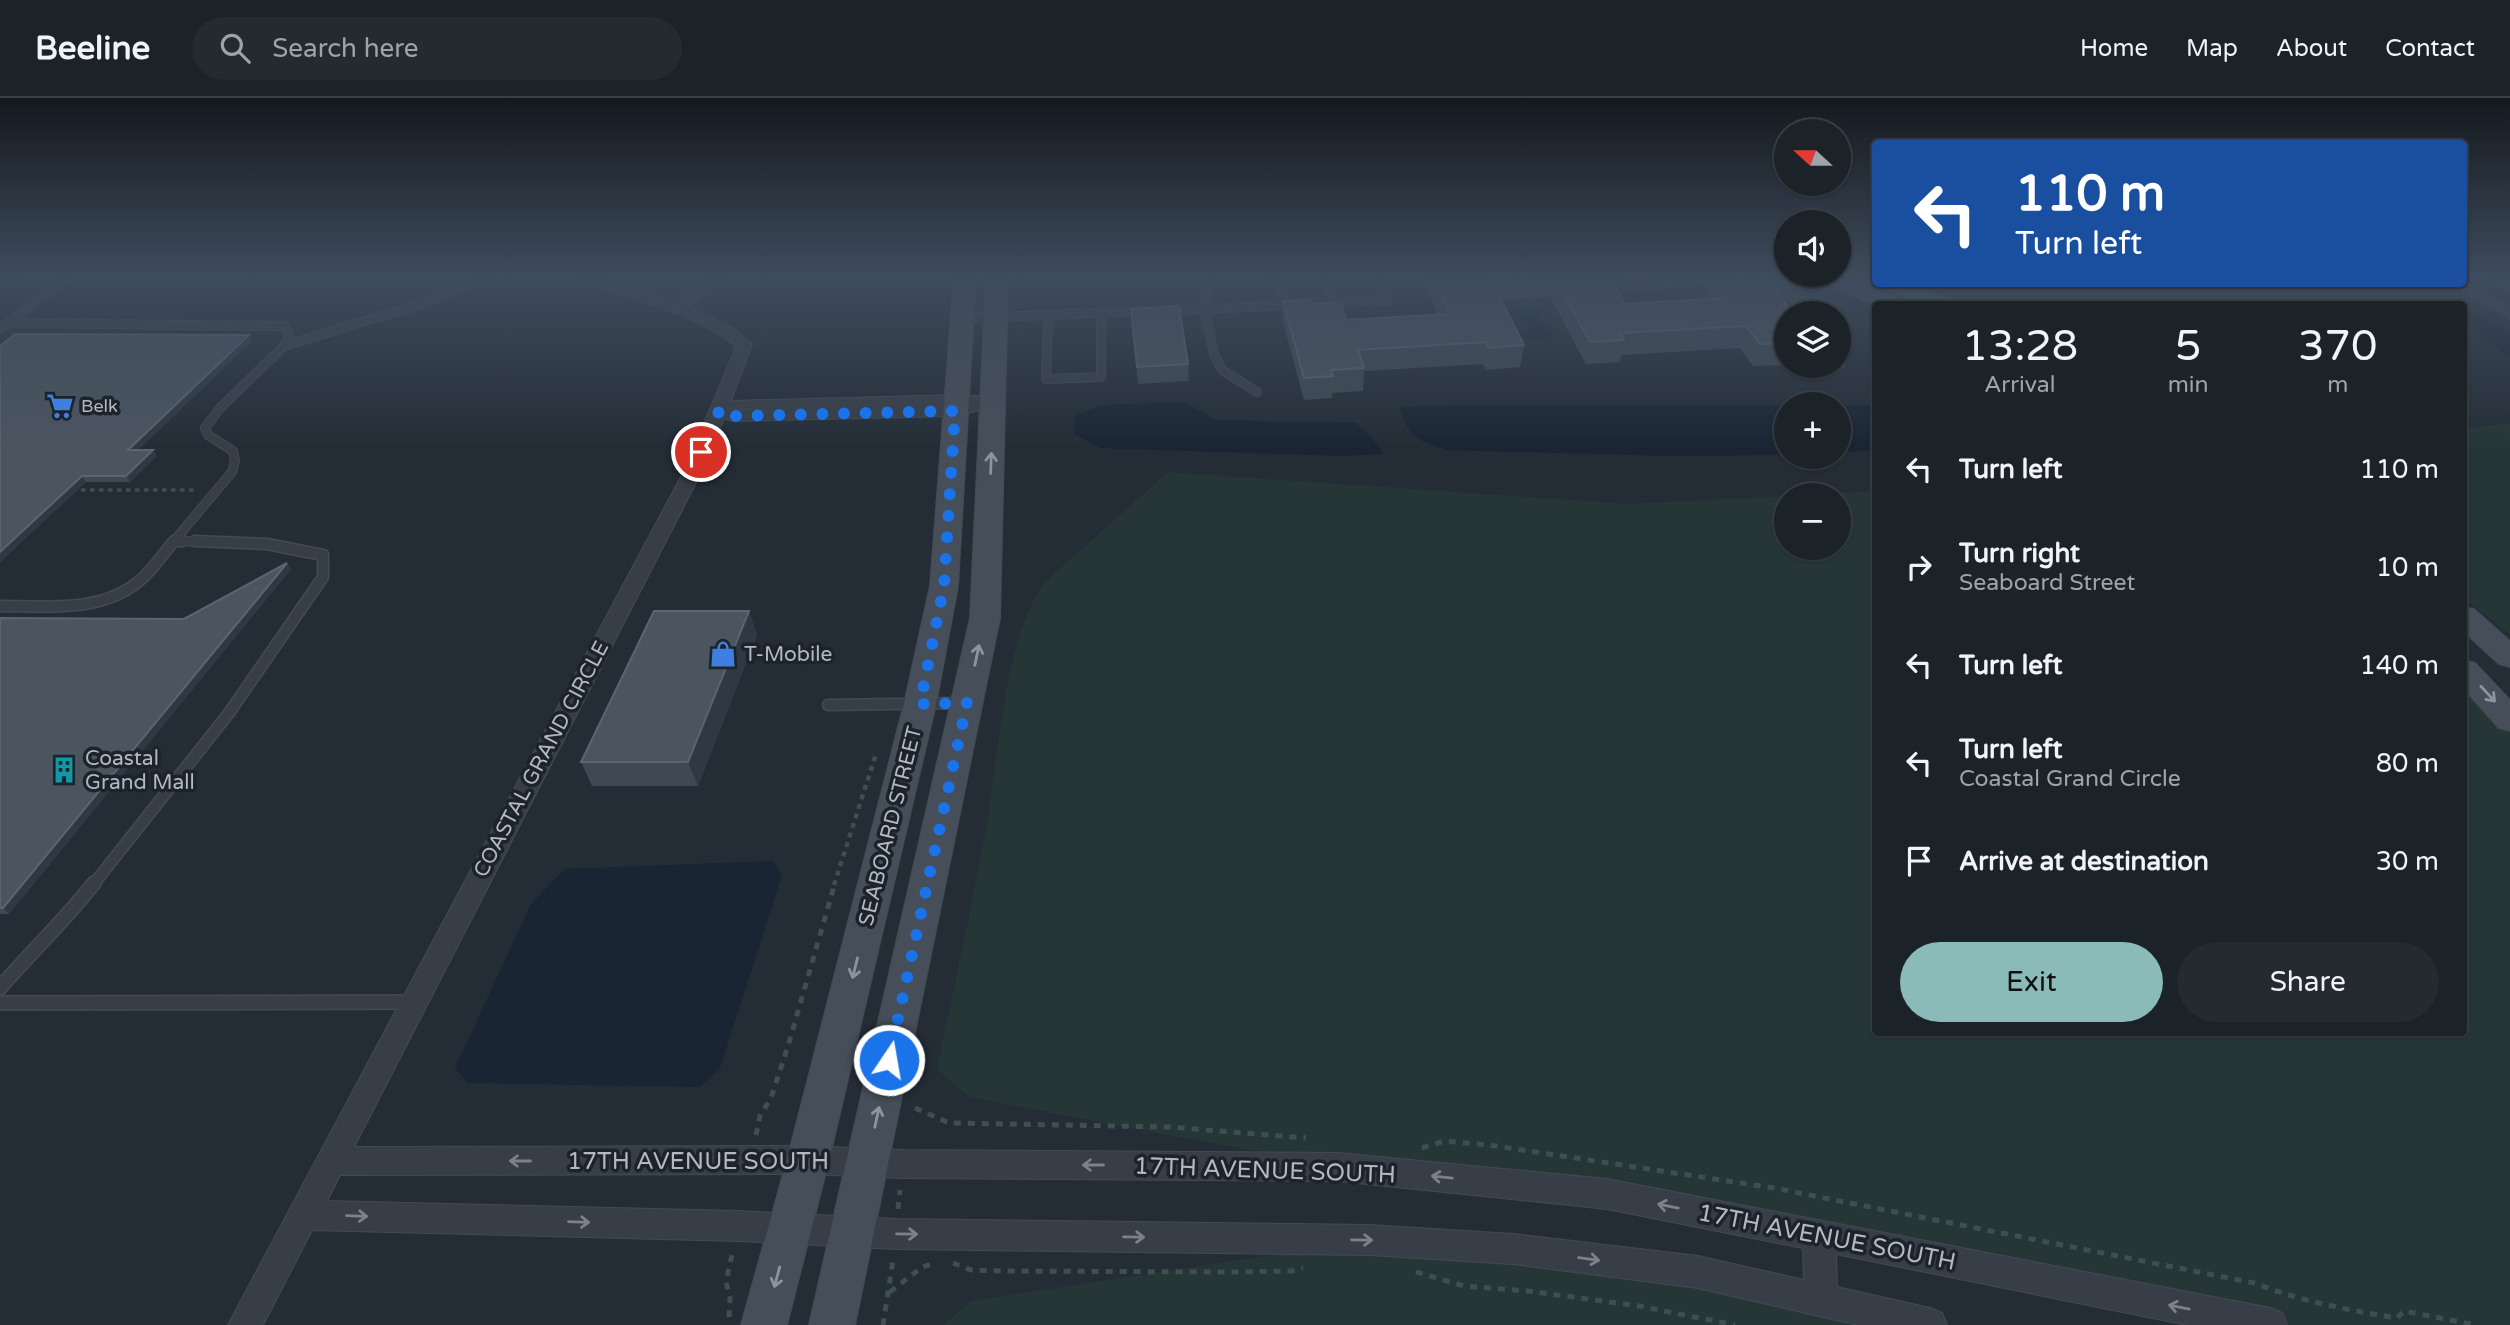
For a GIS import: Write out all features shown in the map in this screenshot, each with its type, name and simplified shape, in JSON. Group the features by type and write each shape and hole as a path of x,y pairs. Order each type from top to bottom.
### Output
{"street":[{"name":"COASTAL GRAND CIRCLE","path":"245,1325 692,472 720,409 744,344 733,334"},
{"name":"SEABOARD STREET","path":"764,1325 808,1160 920,704 944,586 961,334"},
{"path":"832,1325 985,618 995,334"},
{"path":"720,409 733,416 992,402"},
{"path":"2467,619 2510,657"},
{"path":"2467,673 2510,720"},
{"name":"17TH AVENUE SOUTH","path":"330,1161 808,1160 1338,1167 1607,1194 2270,1325"},
{"path":"302,1215 853,1232 1370,1240 1513,1249 1698,1272 1930,1325"},
{"path":"1819,1236 1821,1300"}],"lane":[{"path":"0,606 92,604 138,583 232,472 235,461 233,451 208,435 205,428 220,408 284,346 289,334"},
{"path":"284,346 322,334"},
{"path":"1047,334 1046,379 1101,377 1101,334"},
{"path":"1210,334 1214,354 1222,370 1257,392"},
{"path":"0,988 42,940 72,911 189,763 295,621 323,577 323,555 296,547 257,541 174,541"},
{"path":"828,705 967,703"},
{"path":"0,1003 414,1002"}],"path":[{"path":"69,491 219,490"},
{"path":"751,1160 760,1116 771,1098 788,1046 848,837 876,751"},
{"path":"728,1325 730,1297 726,1282 738,1227"},
{"path":"890,1292 922,1267 945,1260 971,1270 1004,1271 1291,1271 1317,1265"},
{"path":"1411,1271 1464,1286 1528,1291 1639,1306 1735,1325"}],"shaded area":[{"path":"2510,423 2510,635 2467,600 2467,429"},
{"path":"1168,472 1627,504 1774,497 1774,560 1851,560 1851,492 1872,491 1872,1036 2467,1036 2467,679 2510,728 2510,1325 2271,1325 1607,1194 1338,1167 969,1097 937,1069 987,824 1005,698 1020,634 1044,583"},
{"path":"1370,1240 1698,1272 1944,1325 943,1325 971,1301"}],"water":[{"path":"1521,334 1551,334 1534,342 1521,337"},
{"path":"2481,334 2510,334 2510,359"},
{"path":"1185,402 1216,420 1356,423 1384,454 1342,456 1101,448 1074,434 1075,415 1102,405"},
{"path":"1774,405 1774,455 1669,456 1447,450 1416,437 1407,426 1399,407"},
{"path":"1851,405 1872,405 1872,450 1851,452"},
{"path":"773,861 782,876 720,1068 700,1087 467,1083 455,1068 531,904 565,869"}],"building":[{"path":"15,334 249,335 128,450 153,450 126,476 82,476 0,552 0,346"},
{"path":"1134,334 1183,334 1188,364 1137,367"},
{"path":"1292,334 1518,334 1524,345 1489,348 1486,342 1358,350 1364,368 1331,370 1333,376 1304,378"},
{"path":"1586,334 1621,334 1624,340 1590,342"},
{"path":"1752,334 1774,334 1774,343 1760,344"},
{"name":"Coastal Grand Mall","path":"287,563 3,908 0,908 0,618 184,619"},
{"path":"654,611 749,611 688,762 581,762"}],"place":[{"name":"Belk","path":"60,406"},
{"name":"T-Mobile","path":"723,654"},
{"name":"Coastal Grand Mall","path":"64,770"}],"route":[{"path":"701,452 720,409 733,416 955,411 944,586 920,704 967,703 889,1060"}]}
